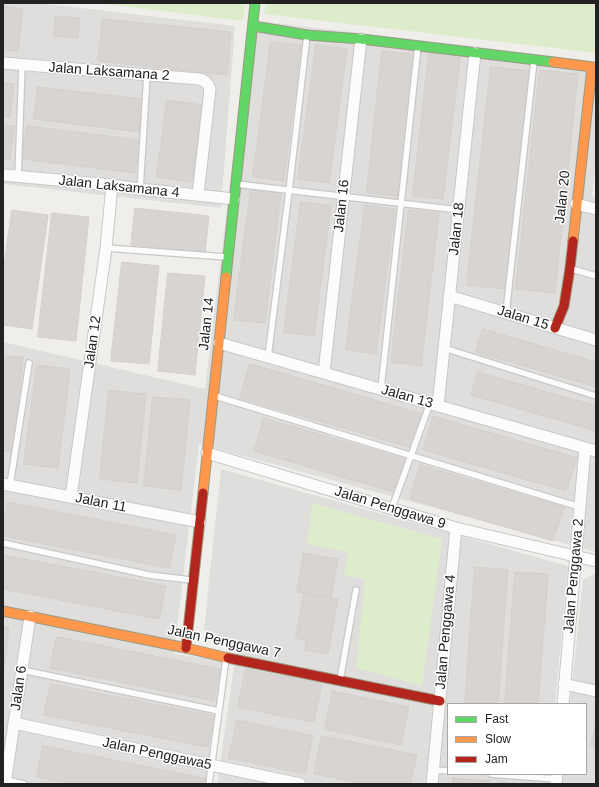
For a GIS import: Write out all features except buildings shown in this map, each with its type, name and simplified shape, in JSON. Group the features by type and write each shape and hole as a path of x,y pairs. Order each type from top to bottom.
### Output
{"street":[{"name":"Jalan 14","path":"186,648 255,3"},
{"path":"253,26 307,34 534,60"},
{"name":"Jalan 16","path":"324,373 361,39"},
{"name":"Jalan 18","path":"434,405 444,348 475,53"},
{"name":"Jalan 20","path":"534,60 592,67 570,268 564,306 555,328"},
{"name":"Jalan Laksamana 2","path":"3,63 147,74 203,80 209,84 210,89 198,195"},
{"name":"Jalan Laksamana 4","path":"3,175 112,185 140,190 234,199"},
{"name":"Jalan 12","path":"71,497 106,248 112,185"},
{"path":"576,204 596,209"},
{"name":"Jalan 15","path":"449,296 596,340"},
{"name":"Jalan 13","path":"219,343 596,451"},
{"name":"Jalan Penggawa 2","path":"563,703 585,448"},
{"name":"Jalan Penggawa 9","path":"207,453 456,528 596,561"},
{"name":"Jalan 11","path":"7,484 200,522"},
{"name":"Jalan Penggawa 4","path":"432,784 456,528"},
{"name":"Jalan Penggawa 7","path":"3,611 186,648 226,658 440,700"},
{"name":"Jalan 6","path":"6,782 30,616"},
{"path":"564,684 596,691"},
{"name":"Jalan Penggawa5","path":"14,723 300,784"}],"lane":[{"path":"268,357 307,34"},
{"path":"381,389 418,46"},
{"path":"506,314 534,60"},
{"path":"18,177 22,65"},
{"path":"140,190 147,74"},
{"path":"236,184 459,210"},
{"path":"106,248 228,257"},
{"path":"570,268 596,276"},
{"path":"444,348 596,396"},
{"path":"7,484 29,362"},
{"path":"213,395 580,507"},
{"path":"392,508 411,456 434,405"},
{"path":"3,543 149,575 194,580"},
{"path":"340,681 356,590"},
{"path":"209,784 226,658"},
{"path":"22,670 219,711"},
{"path":"434,770 447,771"},
{"path":"504,775 556,779"},
{"path":"6,782 24,784"}],"shaded area":[{"path":"3,3 38,3 235,26 221,208 3,184"},
{"path":"250,20 596,61 596,161 592,196 596,198 596,552 199,444 174,654 223,660 206,784 3,784 3,342 205,389"},
{"path":"221,469 568,566 555,703 447,703 447,775 549,775 548,784 217,784 236,652 204,629"},
{"path":"596,573 596,784 562,784 563,775 587,775 587,703 570,703 583,580"}],"green space":[{"path":"96,3 245,3 243,21"},
{"path":"266,3 596,3 596,53 264,14"},
{"path":"312,503 442,539 422,686 356,668 365,579 344,575 348,552 307,544"}],"traffic: fast":[{"path":"226,277 255,3"},
{"path":"253,26 307,35 361,39 553,62"}],"traffic: slow":[{"path":"553,62 592,67 573,241"},
{"path":"203,493 226,277"},
{"path":"3,611 186,648 228,658"}],"traffic: jam":[{"path":"555,328 564,306 573,241"},
{"path":"186,648 203,493"},
{"path":"228,658 440,701"}]}
